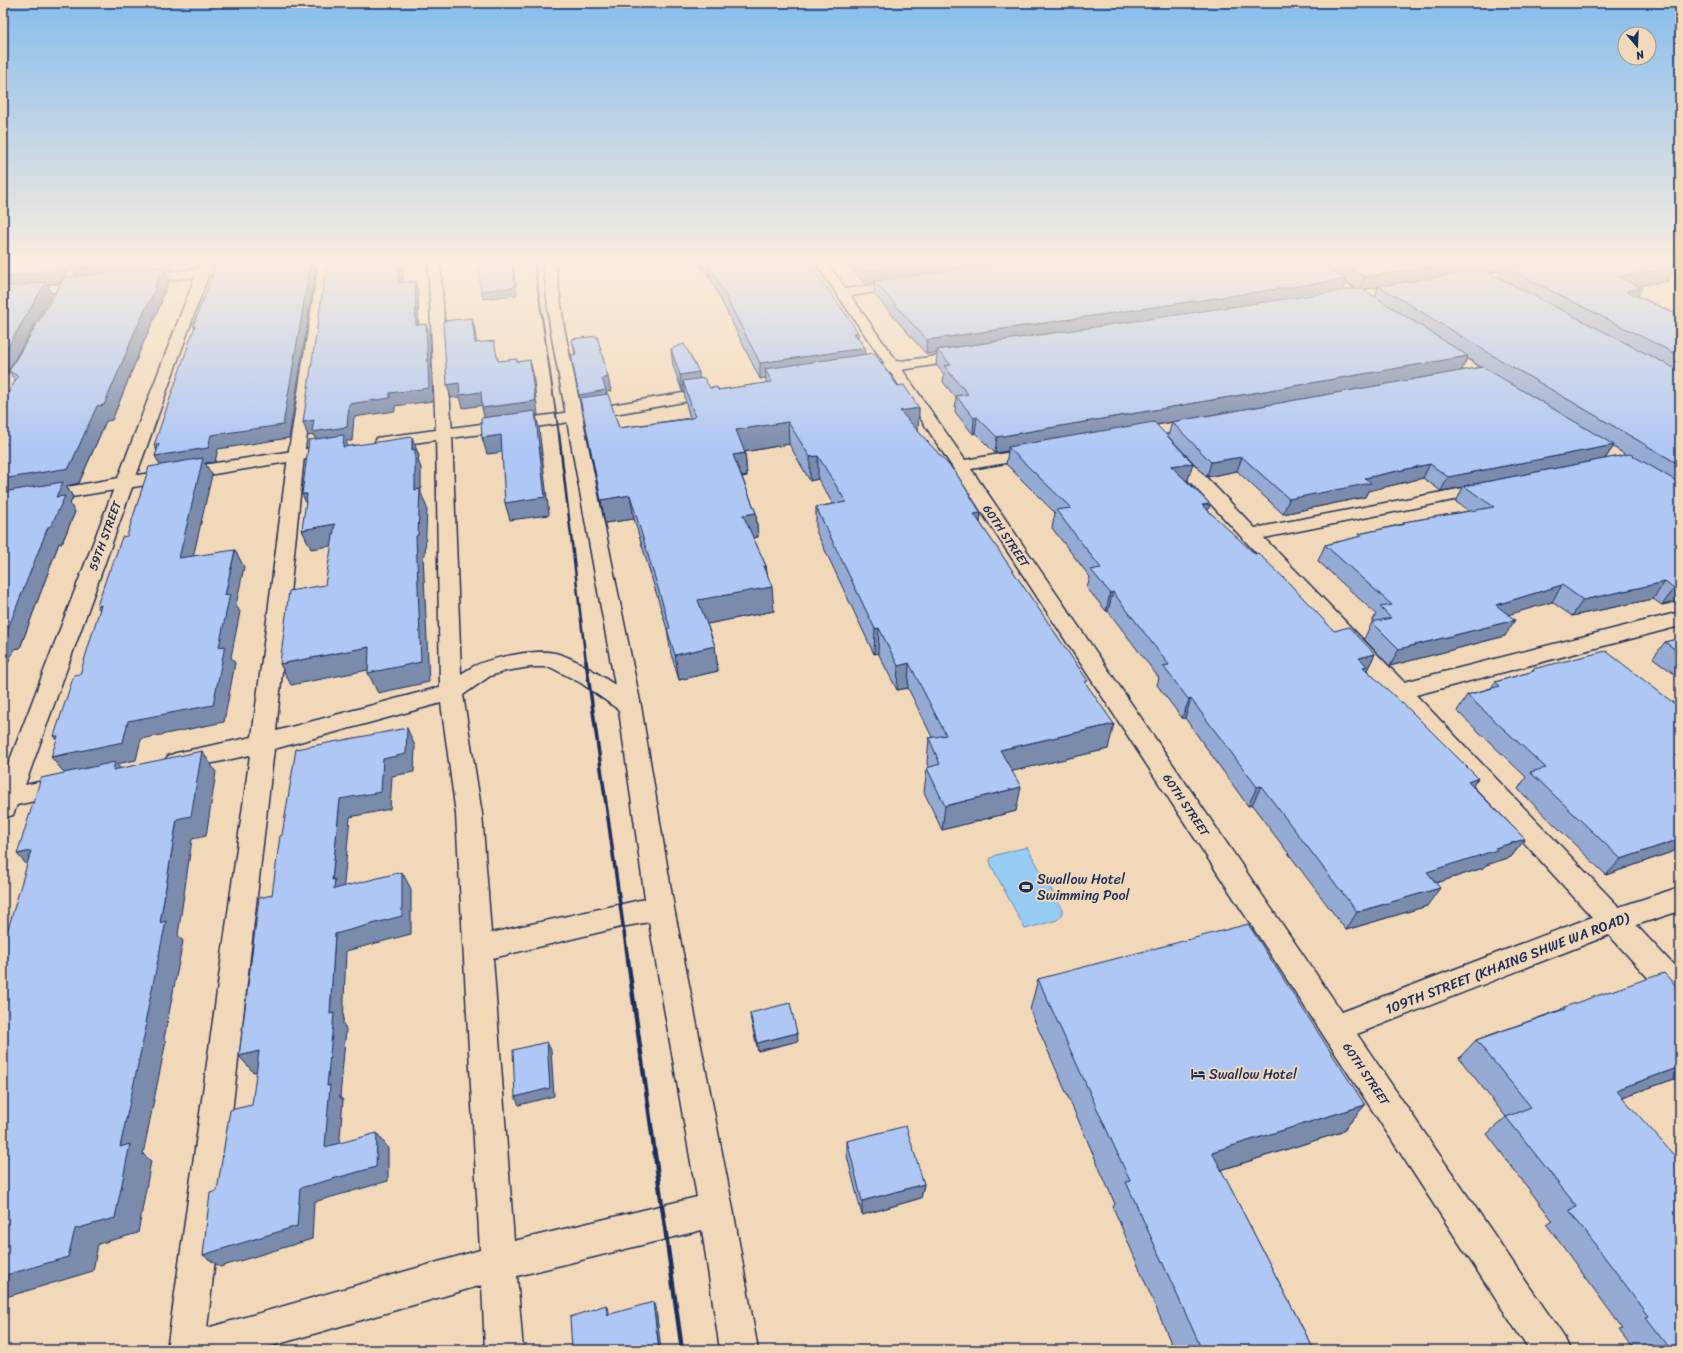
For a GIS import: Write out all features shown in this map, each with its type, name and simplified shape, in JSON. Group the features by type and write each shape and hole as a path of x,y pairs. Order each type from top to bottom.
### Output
{"street":[{"name":"59TH STREET","path":"5,802 184,324"},
{"path":"186,1350 263,743 296,456 316,324"},
{"path":"438,324 444,433 451,692 469,814 497,1263 504,1350"},
{"path":"557,324 630,706 660,908 716,1209 739,1350"},
{"name":"60TH STREET","path":"864,324 1551,1350"},
{"path":"1428,341 1512,394"},
{"path":"3,396 34,342"},
{"path":"839,375 980,354"},
{"path":"1456,378 1480,374"},
{"path":"3,503 125,482 358,446 575,416 702,394 730,391"},
{"path":"1114,438 1215,420"},
{"path":"1571,430 1680,496"},
{"path":"1153,432 1399,691 1680,992"},
{"path":"960,466 1052,450"},
{"path":"1601,466 1624,462"},
{"path":"1250,535 1507,485"},
{"path":"1399,691 1680,619"},
{"path":"155,766 263,743 451,692 482,671 505,664 530,660 554,660 589,678 630,706"},
{"path":"5,802 85,781"},
{"name":"109TH STREET (KHAING SHWE WA ROAD)","path":"1336,1028 1613,921 1680,899"},
{"path":"477,949 621,915 660,908"},
{"path":"194,1350 497,1263 716,1209"}],"water":[{"name":"Swallow Hotel Swimming Pool","path":"1027,847 1062,909 1062,915 1057,920 1025,929 991,865 990,859 996,855"}],"building":[{"path":"3,324 21,324 3,355"},
{"path":"37,324 138,324 104,405 97,406 69,468 3,479 3,449 6,443 3,443 3,402 18,376 9,371"},
{"path":"194,324 300,324 283,425 211,435 208,448 155,456 159,444 154,445 195,326 193,326"},
{"path":"318,324 426,324 429,388 390,393 390,398 349,404 347,427 312,432 314,420 303,422"},
{"path":"443,324 473,324 475,343 494,341 498,361 517,359 517,362 530,360 535,401 482,408 481,392 460,395 459,383 447,385"},
{"path":"740,324 852,324 858,333 854,333 865,348 760,363"},
{"path":"913,324 1036,324 927,340"},
{"path":"1114,324 1418,324 1468,356 997,437 977,417 974,418 956,396 968,394 944,366 951,365 937,350"},
{"path":"1441,324 1589,324 1680,371 1680,465"},
{"path":"1617,324 1680,324 1680,356"},
{"path":"597,336 608,377 602,379 606,390 579,395 571,355 576,354 572,339"},
{"path":"684,344 699,372 680,375 671,349"},
{"path":"874,353 898,386 904,385 919,408 900,411 956,473 981,513 974,514 1088,681 1085,682 1114,724 1000,750 1021,787 945,806 927,768 940,764 929,738 946,735 909,663 898,666 879,628 875,629 816,507 846,502 818,456 810,457 788,422 736,430 745,453 733,455 756,513 743,515 766,566 764,566 772,587 698,600 715,646 675,655 667,629 670,628 630,495 601,500 580,398 608,394 619,428 689,419 695,417 683,381 704,378 710,388 717,387 718,390 772,382 765,369"},
{"path":"1483,367 1614,445 1448,477 1430,464 1365,478 1371,483 1289,499 1242,457 1211,462 1172,422"},
{"path":"535,411 545,497 505,503 501,435 482,438 481,418"},
{"path":"1154,422 1193,463 1171,466 1210,504 1202,505 1255,554 1258,553 1289,583 1334,631 1349,627 1375,654 1359,658 1367,666 1363,667 1413,713 1478,778 1468,782 1525,839 1495,848 1497,850 1427,872 1440,888 1357,912 1261,786 1257,787 1191,699 1189,700 1163,666 1169,665 1113,592 1110,593 1091,570 1101,568 1056,510 1071,508 1008,447"},
{"path":"344,435 343,447 412,437 412,450 415,449 415,490 420,489 418,535 416,536 421,662 368,673 369,647 280,664 289,591 325,585 335,524 302,530 307,494 302,494 309,440"},
{"path":"1630,454 1680,483 1680,588 1674,589 1665,582 1583,600 1562,585 1496,605 1515,620 1399,649 1372,622 1391,618 1380,607 1392,605 1325,545 1362,536 1359,534 1405,524 1404,522 1494,507 1464,486"},
{"path":"203,458 179,558 235,550 225,595 230,594 219,647 225,646 213,705 128,721 123,742 51,757 58,736 54,736 74,675 80,674 101,605 97,606 109,570 111,569 122,537 127,536 149,467"},
{"path":"63,482 56,497 65,496 51,526 48,527 7,631 3,632 3,492"},
{"path":"1680,638 1680,653 1665,642"},
{"path":"1606,651 1680,708 1680,839 1621,859 1530,772 1546,768 1467,695 1500,686 1495,682 1534,671 1533,669"},
{"path":"407,728 406,754 383,759 381,792 340,799 332,880 335,879 334,889 402,872 402,916 335,934 330,1014 334,1013 327,1086 330,1085 325,1147 377,1133 376,1167 300,1188 297,1226 203,1255 210,1193 217,1191 230,1110 252,1105 259,1051 239,1056 259,898 272,895 280,836 282,835 296,749"},
{"path":"202,751 191,816 177,819 160,923 166,921 145,1023 147,1023 120,1147 130,1144 115,1218 75,1229 68,1257 3,1276 3,946 31,851 17,854 41,778 115,762 113,770"},
{"path":"1248,924 1365,1105 1212,1152 1314,1350 1202,1350 1126,1182 1130,1181 1038,979"},
{"path":"1664,973 1680,990 1680,1067 1616,1090 1680,1162 1680,1350 1671,1350 1646,1317 1649,1316 1569,1210 1577,1207 1506,1117 1531,1107 1476,1040 1565,1009 1564,1007"},
{"path":"790,1003 797,1033 757,1043 750,1013"},
{"path":"547,1042 550,1088 515,1097 513,1050"},
{"path":"906,1126 924,1184 862,1201 847,1141"},
{"path":"653,1302 659,1350 572,1350 570,1317 606,1305 607,1315"}],"railway":[{"path":"543,324 559,435"},
{"path":"559,434 586,662"},
{"path":"586,661 628,961"},
{"path":"628,960 682,1350"}],"place":[{"name":"Swallow Hotel Swimming Pool","path":"1026,887"},
{"name":"Swallow Hotel","path":"1198,1074"}]}
